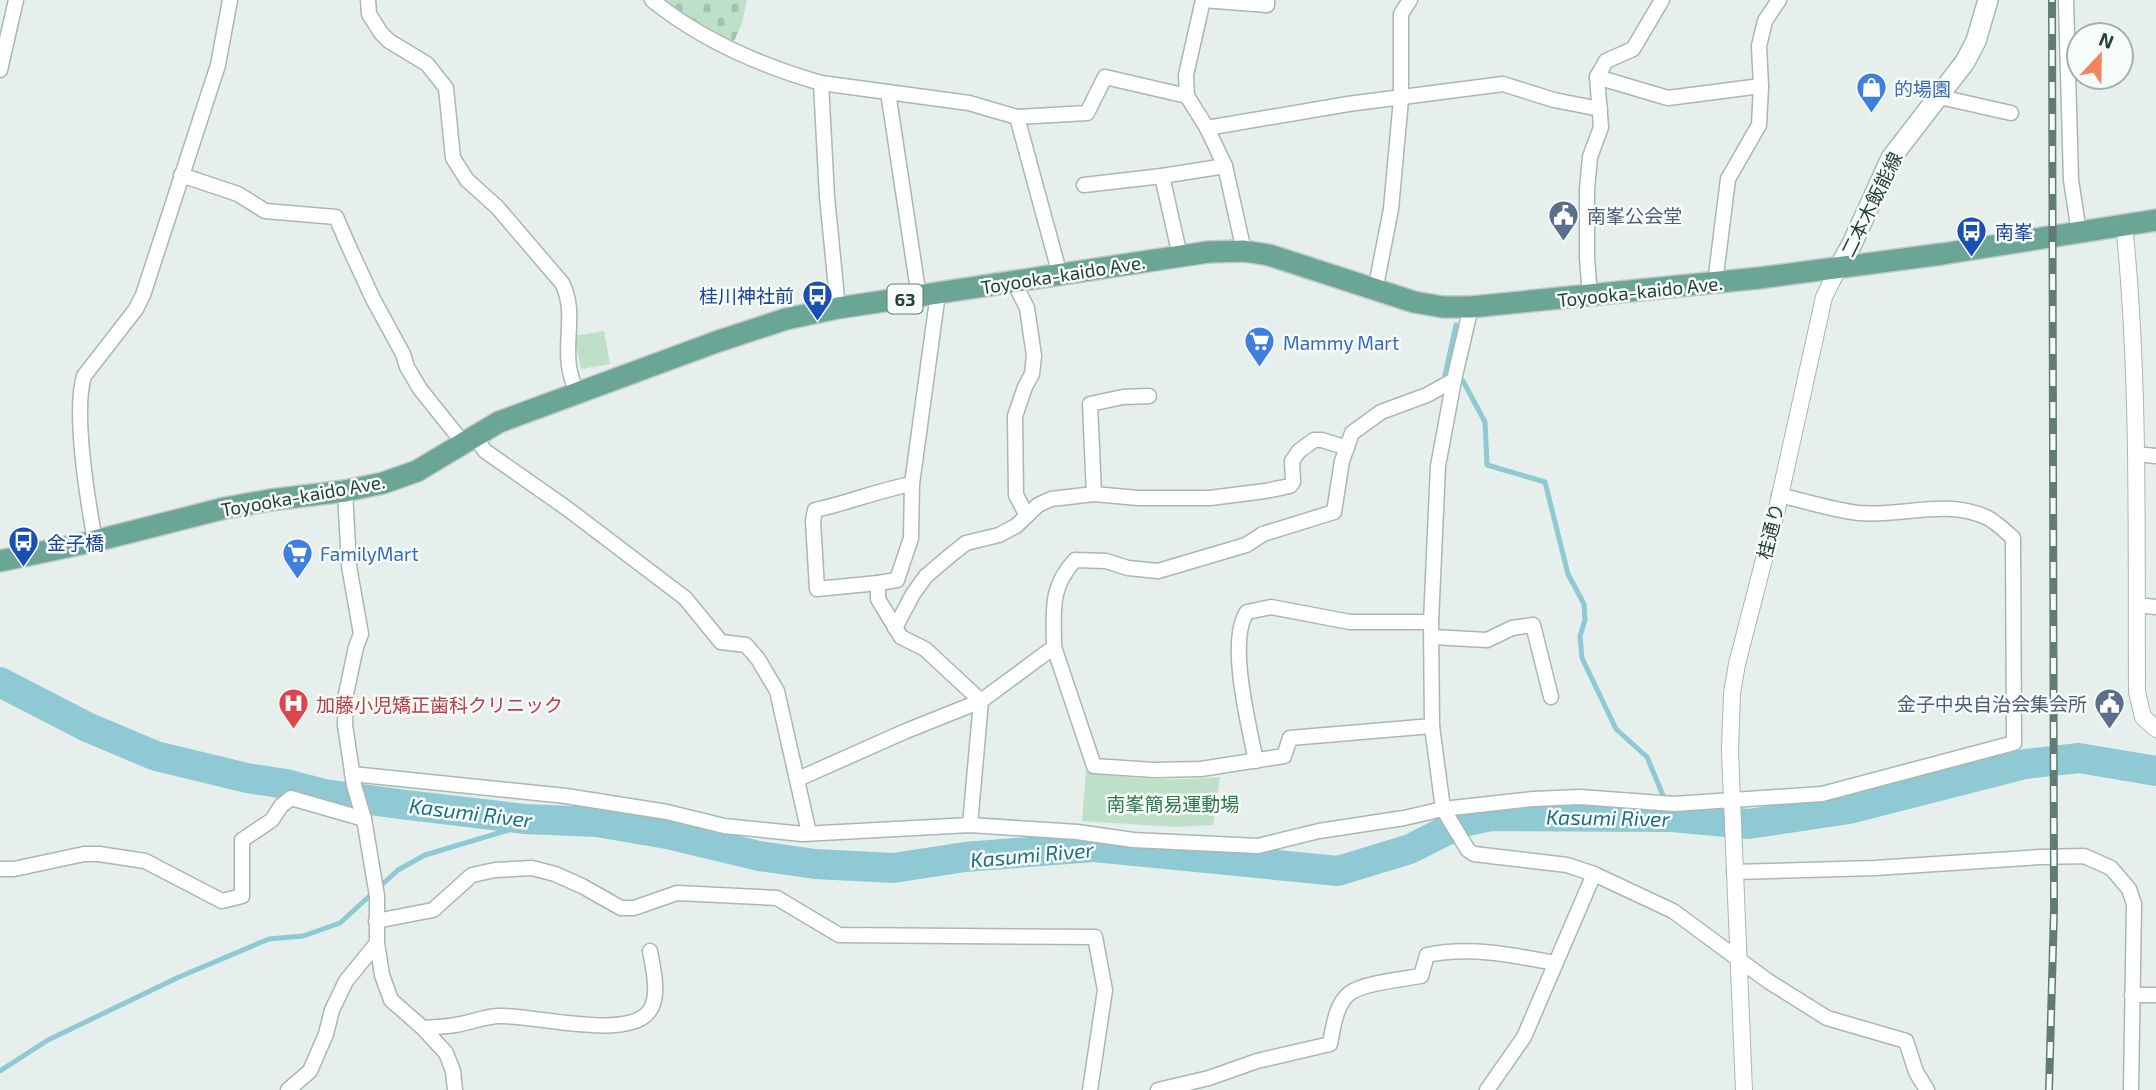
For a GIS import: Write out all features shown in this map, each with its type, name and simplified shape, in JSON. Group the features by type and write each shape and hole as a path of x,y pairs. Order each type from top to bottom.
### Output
{"main road":[{"name":"二本木飯能線","path":"1839,267 1891,158 1965,62 1976,41 1988,0"},
{"name":"Toyooka-kaido Ave.","path":"0,561 225,508 383,483 417,471 499,422 786,319 838,307 1180,256 1244,251 1293,261 1414,302 1443,307 1471,307 1715,283 1942,254 2156,220"}],"street":[{"path":"1,60 16,0"},
{"path":"94,541 80,422 80,387 99,353 136,309 153,266 218,65 230,0"},
{"path":"368,0 369,14 381,33 389,41 427,64 446,88 453,158 467,180 497,207 562,283 569,295 566,348 571,381 578,393"},
{"path":"652,0 704,35 800,77 821,83 970,103 1017,117 1087,113 1105,77 1187,96"},
{"path":"1244,251 1225,166 1208,128 1187,96 1186,75 1202,0 1267,5 1267,0"},
{"path":"1375,291 1391,209 1401,99 1401,13 1410,0"},
{"path":"1590,296 1587,189 1590,157 1601,127 1597,77 1606,61 1633,49 1662,0"},
{"path":"1715,283 1728,179 1759,125 1759,46 1765,21 1779,0"},
{"path":"2066,0 2071,180 2079,232"},
{"path":"1597,77 1668,98 1761,86"},
{"path":"821,83 827,197 838,307"},
{"path":"1208,128 1336,106 1503,84 1554,100 1600,109"},
{"path":"888,92 928,295 912,484 911,538 897,580 817,589 813,521 815,510 884,489 912,484"},
{"path":"1940,97 2011,113"},
{"path":"1017,117 1060,275"},
{"path":"1084,185 1225,166"},
{"path":"181,175 239,194 265,211 336,217 420,389 469,440 565,507 685,598 721,642 746,645 758,659 777,691 809,832"},
{"path":"1162,176 1180,256"},
{"path":"2124,224 2132,294 2137,692 2143,716 2156,729"},
{"name":"桂通り","path":"1734,872 1729,723 1737,664 1824,297 1839,267"},
{"path":"1014,282 1027,308 1034,356 1032,374 1015,416 1016,495 1026,514"},
{"path":"1471,307 1438,466 1431,622 1432,726 1443,809 1468,850 1474,854 1567,865 1594,874 1673,911 1738,959 1827,1018 1906,1041 1916,1072 1927,1090"},
{"path":"1432,726 1290,738 1284,756 1180,770 1094,766 1054,647 1054,613 1056,587 1064,572 1075,561 1106,561 1128,568 1158,571 1246,545 1263,534 1334,512 1342,461 1352,433 1381,412 1427,395 1454,380"},
{"path":"1094,495 1090,404 1123,397 1149,396"},
{"path":"895,628 926,576 966,543 999,535 1016,526 1038,505 1051,499 1094,495 1210,498 1265,491 1290,486 1293,482 1292,461 1299,451 1314,440 1347,448"},
{"path":"2136,454 2156,456"},
{"path":"345,491 349,566 361,634 346,694 345,725 377,897 377,943 382,975 391,1000 446,1053 453,1071 455,1090"},
{"path":"353,779 566,796 667,812 724,826 809,832 970,825 1077,832 1133,840 1258,846 1319,831 1443,809 1533,799 1580,797 1674,804 1822,794 2014,743 2013,538 1990,519 1972,512 1936,507 1859,513 1779,495"},
{"path":"878,583 878,599 901,637 925,649 981,701"},
{"path":"2137,605 2156,607"},
{"path":"1256,761 1238,676 1240,621 1247,612 1271,607 1350,622 1431,622"},
{"path":"1432,637 1487,640 1512,628 1533,625 1551,697"},
{"path":"797,779 981,701 1054,647"},
{"path":"970,825 981,701"},
{"path":"0,869 14,869 84,854 120,856 145,861 222,901 242,896 242,840 272,820 281,806 291,798 362,814"},
{"path":"1744,1090 1734,872 1875,868 2084,856 2111,868 2129,890 2134,904 2131,1090"},
{"path":"376,921 433,910 472,875 495,870 532,868 555,874 582,886 621,908 634,908 677,894 777,898 839,935 1095,937 1105,990 1090,1090"},
{"path":"1487,1090 1524,1037 1594,874"},
{"path":"288,1090 310,1071 323,1043 332,1010 346,981 377,943"},
{"path":"423,1028 498,1016 563,1023 631,1023 644,1017 652,1008 654,979 650,951"},
{"path":"1158,1090 1210,1084 1257,1061 1330,1044 1339,1009 1350,993 1374,984 1421,976 1427,955 1440,952 1502,953 1554,962"},
{"path":"2132,995 2156,995"}],"green space":[{"path":"665,0 747,0 742,23 734,41 711,31"},
{"path":"604,331 610,364 581,369 574,336"},
{"name":"南峯簡易運動場","path":"1086,771 1153,779 1220,777 1213,825 1176,827 1082,821"}],"waterway":[{"path":"1456,325 1445,375 1463,381 1485,422 1487,465 1545,482 1568,574 1584,604 1585,620 1580,636 1582,658 1616,729 1647,757 1672,817"},
{"name":"Kasumi River","path":"0,682 87,727 156,756 247,778 324,794 407,805 525,819 597,822 667,834 759,856 815,864 893,868 965,857 1094,847 1338,871 1410,849 1463,822 1491,816 1672,817 1748,824 1849,809 2025,764 2079,758 2156,771"},
{"path":"0,1071 48,1040 179,977 269,939 303,936 340,923 398,870 425,855 512,829 525,819"}],"railway":[{"path":"2049,1090 2054,909 2052,0"}],"place":[{"name":"的場園","path":"1871,115"},
{"name":"南峯公会堂","path":"1564,242"},
{"name":"南峯","path":"1972,258"},
{"name":"桂川神社前","path":"817,322"},
{"name":"Mammy Mart","path":"1260,369"},
{"name":"金子橋","path":"24,569"},
{"name":"FamilyMart","path":"297,580"},
{"name":"金子中央自治会集会所","path":"2110,730"},
{"name":"加藤小児矯正歯科クリニック","path":"293,731"}]}
